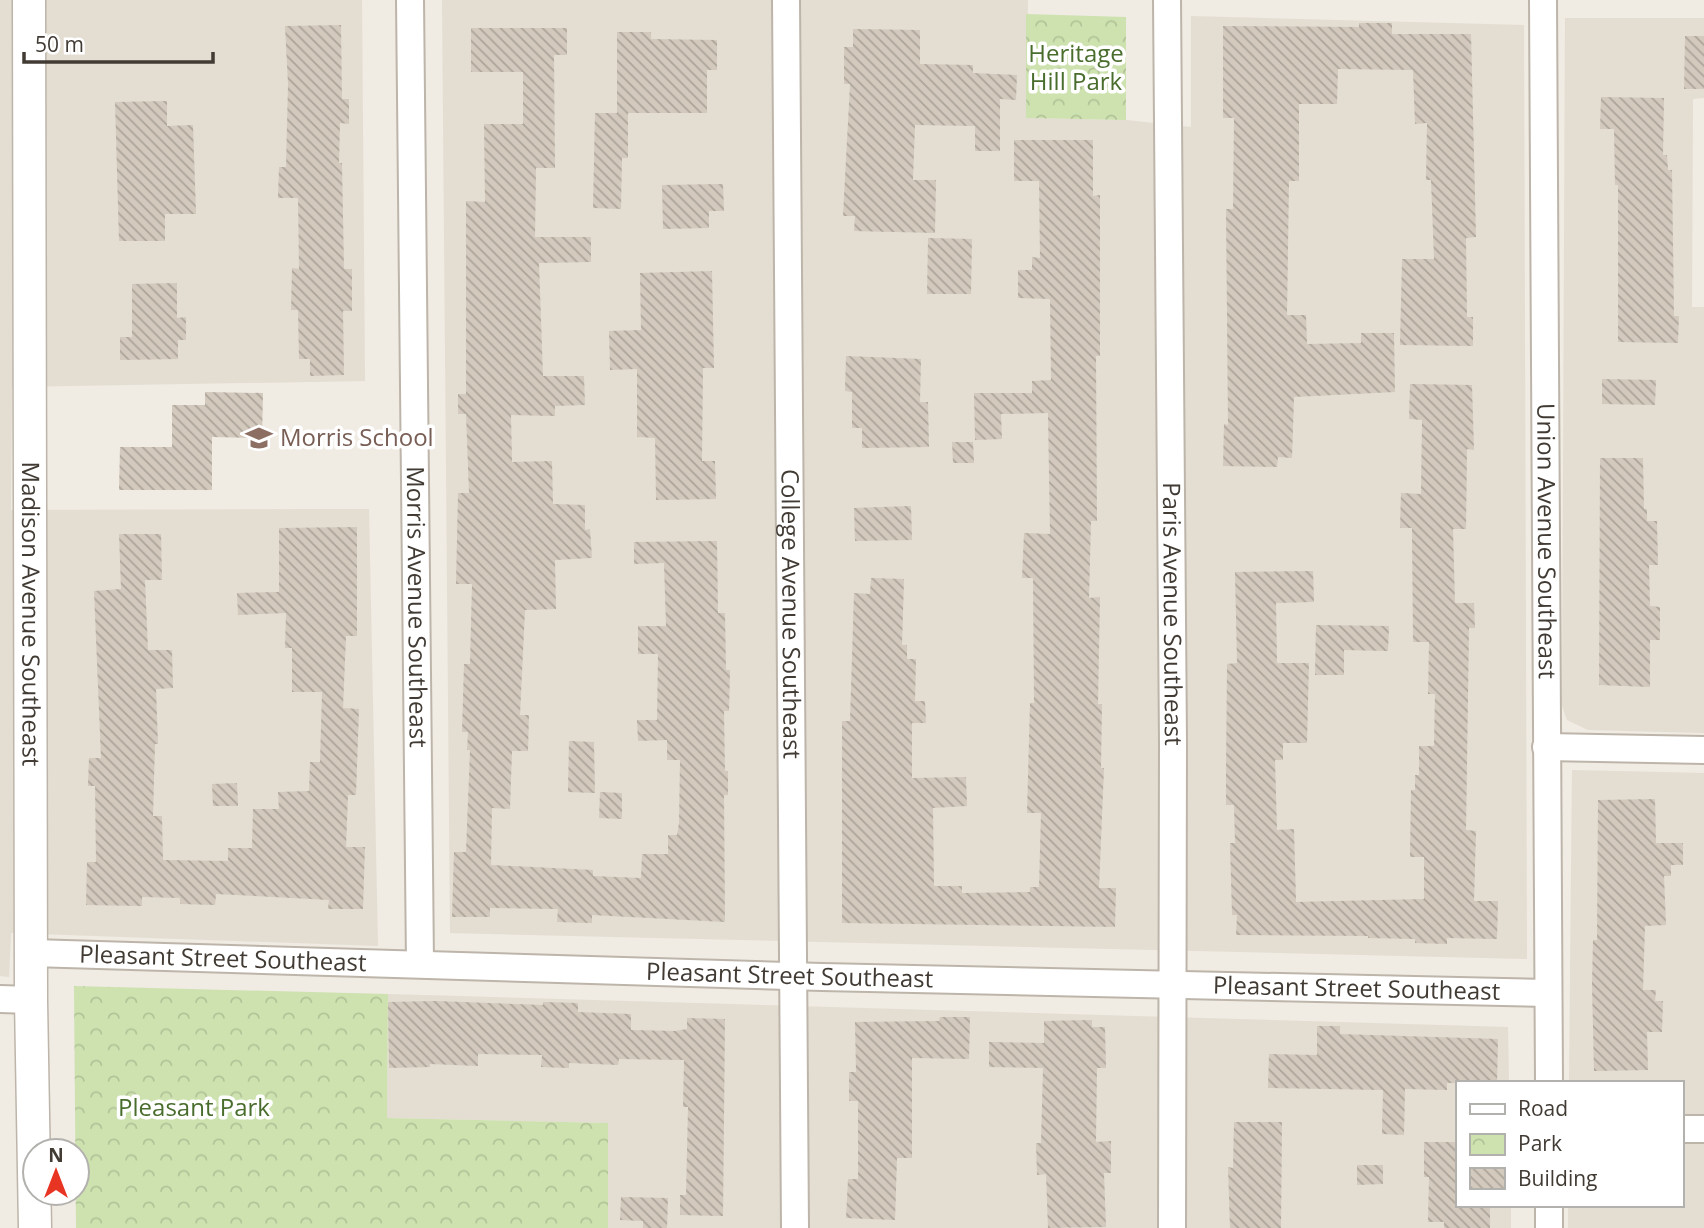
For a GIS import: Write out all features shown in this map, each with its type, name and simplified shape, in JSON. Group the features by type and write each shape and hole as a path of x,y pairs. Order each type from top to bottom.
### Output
{"street":[{"name":"Madison Avenue Southeast","path":"29,0 31,1000 36,1228"},
{"name":"Morris Avenue Southeast","path":"410,0 420,963"},
{"name":"College Avenue Southeast","path":"786,0 795,1228"},
{"name":"Paris Avenue Southeast","path":"1167,0 1172,1228"},
{"name":"Union Avenue Southeast","path":"1543,0 1549,1081"},
{"path":"1546,747 1704,750"},
{"name":"Pleasant Street Southeast","path":"32,953 792,976 1548,993"},
{"path":"0,999 31,1000"},
{"path":"1683,1129 1704,1129"},
{"path":"1549,1207 1549,1228"}],"shaded area":[{"path":"0,0 362,0 365,381 12,387 11,510 369,509 378,946 11,933 9,977 0,976"},
{"path":"442,0 1028,0 1026,118 1126,120 1191,127 1191,16 1524,25 1527,959 450,933"},
{"path":"1565,18 1704,18 1704,98 1693,99 1692,307 1704,307 1704,733 1588,730 1567,720 1562,706"},
{"path":"1572,770 1704,773 1704,1228 1568,1228 1568,1207 1683,1207 1683,1081 1569,1081"},
{"path":"388,994 1508,1027 1509,1081 1456,1081 1456,1207 1511,1207 1511,1228 608,1228 608,1123 387,1118"}],"green space":[{"name":"Heritage Hill Park","path":"1026,14 1126,17 1126,120 1026,118"},
{"name":"Pleasant Park","path":"74,986 388,994 387,1118 608,1123 608,1228 76,1228 76,1207 91,1207 91,1137 75,1137"}],"building":[{"path":"1359,23 1392,23 1392,34 1471,34 1476,237 1466,238 1467,317 1473,317 1473,346 1400,345 1402,259 1434,259 1431,180 1426,180 1427,123 1415,124 1413,70 1338,69 1337,104 1299,104 1299,181 1289,181 1287,315 1306,315 1307,344 1361,343 1361,333 1394,333 1395,392 1294,397 1292,458 1278,457 1277,467 1223,466 1224,424 1228,425 1226,209 1233,209 1234,118 1223,118 1223,26 1359,27"},
{"path":"341,25 342,99 349,99 349,124 340,123 339,163 342,163 344,269 352,269 352,311 343,311 344,375 310,376 310,359 299,359 298,310 291,310 292,268 299,269 298,198 278,198 279,167 286,167 288,84 285,26"},
{"path":"471,28 567,28 567,55 554,55 555,168 536,168 535,237 591,237 591,262 539,263 543,376 584,376 585,405 555,406 555,416 511,415 512,462 552,461 553,504 585,505 585,530 590,529 592,558 555,560 556,609 525,610 520,715 529,715 528,751 512,751 510,809 492,808 491,865 593,870 593,876 641,878 642,854 668,854 668,835 677,835 679,823 680,760 667,760 667,740 638,741 637,720 657,720 658,654 638,654 638,626 666,626 664,563 634,564 634,542 717,541 718,613 725,613 726,670 730,670 729,711 724,711 725,771 728,771 728,795 724,795 725,922 592,915 592,923 557,922 558,909 490,908 490,917 452,917 454,852 466,852 470,750 467,750 468,732 462,732 464,664 470,664 472,584 456,584 458,493 469,493 466,414 458,414 458,394 466,394 466,201 485,202 484,124 523,124 523,72 471,72"},
{"path":"853,29 920,30 920,64 973,65 973,73 1017,75 1016,100 1000,99 1000,151 975,151 975,126 915,125 913,180 936,180 935,233 854,231 855,216 843,216 850,84 844,84 844,47 853,47"},
{"path":"617,32 651,32 651,39 717,40 717,70 707,70 707,113 628,113 628,158 622,158 621,209 593,208 595,113 617,113"},
{"path":"1685,36 1704,36 1704,89 1684,89"},
{"path":"1601,97 1664,98 1663,155 1667,155 1668,170 1672,170 1674,316 1679,316 1678,343 1618,342 1618,185 1615,185 1614,129 1600,129"},
{"path":"167,101 167,126 193,125 196,214 165,214 165,241 119,241 115,102"},
{"path":"1014,140 1093,140 1093,196 1100,195 1100,356 1096,356 1097,521 1091,521 1089,598 1100,597 1098,704 1102,704 1101,768 1104,768 1099,888 1116,888 1115,927 842,923 842,721 850,721 854,593 870,594 871,578 904,579 902,645 907,645 907,659 916,659 915,701 925,701 926,723 912,723 912,778 966,777 967,806 933,808 934,886 962,886 962,893 1030,892 1030,887 1039,887 1041,813 1027,813 1030,703 1034,703 1033,578 1022,578 1024,533 1050,534 1048,413 1001,414 1002,439 975,440 974,393 1032,393 1032,381 1051,380 1050,299 1018,298 1018,270 1032,270 1032,257 1040,258 1039,181 1014,181"},
{"path":"723,184 724,211 709,211 709,228 663,229 662,185"},
{"path":"928,238 972,239 971,294 927,294"},
{"path":"712,271 714,368 703,368 702,461 715,461 716,499 656,500 655,438 637,437 637,369 610,370 609,331 641,330 640,273"},
{"path":"177,283 177,318 186,317 186,340 178,340 178,359 120,360 120,337 132,337 132,284"},
{"path":"846,356 921,359 920,402 928,402 929,447 862,448 862,428 852,428 852,392 845,391"},
{"path":"1602,379 1656,380 1655,405 1602,404"},
{"path":"1410,384 1472,385 1474,450 1467,449 1466,529 1453,529 1455,603 1474,603 1475,628 1469,628 1466,830 1476,831 1474,901 1498,901 1497,939 1447,938 1447,944 1415,943 1415,939 1368,936 1236,935 1237,915 1232,915 1230,843 1235,843 1234,805 1226,805 1227,664 1237,663 1235,572 1313,571 1314,602 1276,603 1277,663 1309,663 1307,743 1283,743 1283,760 1275,760 1277,830 1294,829 1296,902 1424,899 1424,857 1410,857 1411,790 1415,790 1415,775 1419,775 1419,746 1434,746 1435,694 1428,694 1429,642 1413,642 1412,528 1400,528 1401,493 1421,494 1422,420 1409,419"},
{"path":"205,392 263,393 262,438 212,437 212,490 119,490 120,447 172,447 172,405 205,405"},
{"path":"952,442 973,442 974,463 953,463"},
{"path":"1600,458 1643,458 1644,509 1647,509 1647,521 1657,521 1658,565 1649,565 1650,606 1660,607 1660,640 1650,640 1650,687 1599,685"},
{"path":"911,506 912,540 855,541 854,508"},
{"path":"357,527 357,636 346,636 343,708 359,709 356,795 348,795 346,847 365,847 363,909 328,909 329,900 216,894 215,905 180,904 180,898 142,897 142,906 86,905 87,862 96,862 95,786 88,786 89,758 101,758 94,591 121,589 119,534 161,534 162,580 145,580 148,650 172,650 173,688 156,689 158,744 155,744 153,816 162,816 163,860 228,861 228,848 252,848 253,809 279,809 278,792 309,791 310,762 320,762 322,692 292,692 292,648 285,648 286,613 238,615 237,593 279,592 279,528"},
{"path":"1316,625 1389,626 1388,651 1344,650 1344,675 1315,675"},
{"path":"569,741 594,742 595,793 568,792"},
{"path":"237,783 238,806 213,806 212,784"},
{"path":"600,792 622,793 622,819 599,818"},
{"path":"1655,799 1656,843 1683,843 1683,865 1671,865 1671,876 1664,876 1666,925 1645,926 1643,990 1656,990 1655,1001 1663,1001 1662,1032 1647,1032 1648,1070 1594,1071 1592,985 1593,940 1597,940 1598,800"},
{"path":"388,1002 543,1005 543,1002 578,1003 578,1012 631,1014 631,1030 675,1031 687,1029 687,1018 725,1019 723,1216 680,1215 680,1195 686,1195 688,1107 683,1107 684,1060 619,1059 618,1065 569,1063 569,1068 541,1067 542,1055 478,1054 478,1066 430,1064 430,1067 389,1068"},
{"path":"940,1017 970,1017 969,1059 912,1058 912,1158 897,1158 895,1220 846,1218 848,1179 858,1179 858,1101 849,1101 849,1072 856,1072 855,1022 939,1021"},
{"path":"1092,1020 1092,1027 1105,1027 1106,1068 1097,1068 1096,1142 1111,1141 1111,1173 1104,1173 1106,1227 1048,1228 1046,1174 1037,1175 1036,1143 1041,1143 1043,1068 989,1067 989,1042 1044,1043 1044,1021"},
{"path":"1317,1026 1340,1026 1340,1034 1498,1039 1497,1081 1456,1081 1447,1083 1447,1090 1405,1089 1404,1135 1382,1134 1383,1090 1268,1088 1269,1054 1317,1055"},
{"path":"1234,1122 1282,1122 1281,1228 1230,1228 1228,1167 1233,1168"},
{"path":"1424,1142 1456,1142 1456,1207 1490,1207 1490,1228 1444,1228 1444,1222 1428,1222 1429,1177 1424,1177"},
{"path":"1357,1165 1383,1165 1383,1184 1357,1185"},
{"path":"621,1197 668,1198 667,1228 643,1228 643,1221 620,1220"}],"place":[{"name":"Morris School","path":"259,438"}]}
